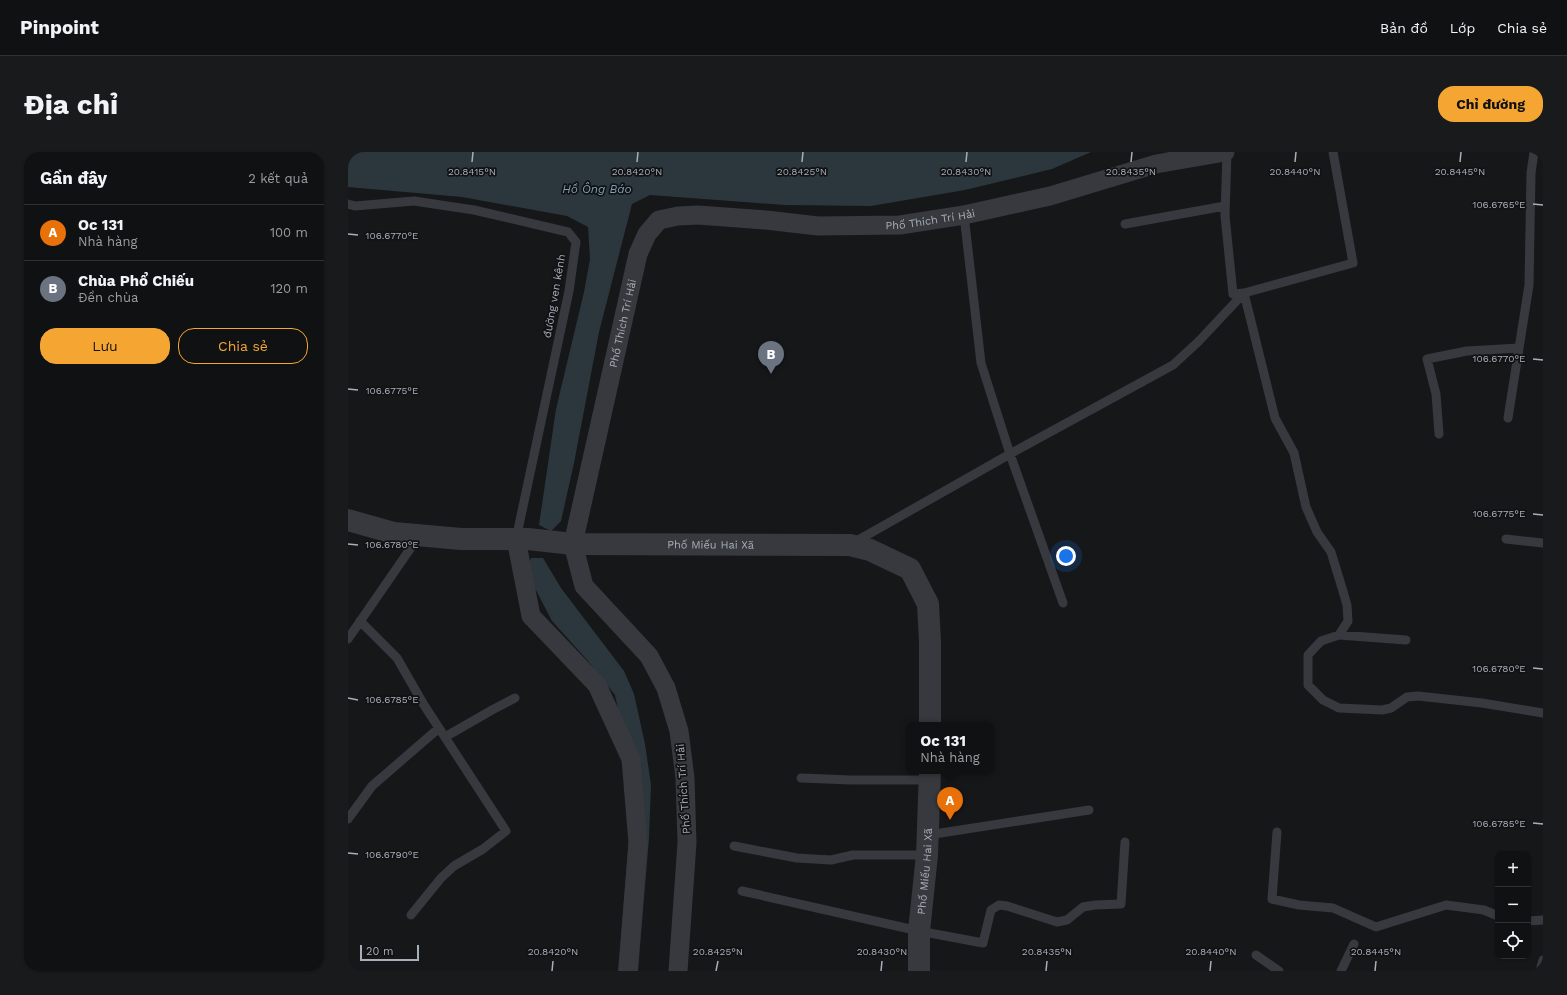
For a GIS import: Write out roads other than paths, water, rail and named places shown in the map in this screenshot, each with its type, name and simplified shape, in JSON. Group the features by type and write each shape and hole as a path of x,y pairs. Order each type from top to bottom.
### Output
{"street":[{"name":"Phố Thích Trí Hải","path":"678,971 687,843 685,778 679,731 666,688 649,656 584,586 565,543 638,254 646,234 660,220 678,216 698,215 766,220 818,226 900,225 964,215 1050,196 1156,164 1226,152"},
{"name":"Phố Miếu Hai Xã","path":"348,520 394,533 461,539 522,539 565,543 850,545 870,550 910,569 928,604 930,642 930,722"},
{"path":"522,539 531,616 597,685 632,759 638,843 628,971"},
{"name":"Phố Miếu Hai Xã","path":"919,971 919,931 928,845 930,775"}],"lane":[{"path":"1226,152 1225,216 1233,294 1244,293 1353,263 1333,152"},
{"path":"1508,418 1529,286 1531,180 1534,152"},
{"name":"đường ven kênh","path":"348,204 355,206 414,201 474,210 568,232 576,242 569,291 522,539"},
{"path":"1125,224 1225,206"},
{"path":"964,215 981,363 1010,454 1063,603"},
{"path":"850,545 1010,454 1173,365 1198,342 1244,293"},
{"path":"1244,293 1275,418 1294,453 1306,507 1317,532 1331,552 1347,605 1348,621 1339,635"},
{"path":"1439,434 1436,394 1427,359 1467,351 1519,348"},
{"path":"348,640 419,536"},
{"path":"1506,539 1543,543"},
{"path":"360,622 397,658 424,705 506,830 483,849 454,866 441,878 411,915"},
{"path":"1406,640 1339,635 1321,641 1308,655 1308,685 1323,700 1339,708 1382,710 1391,708 1407,697 1418,696 1482,703 1543,713"},
{"path":"445,737 515,698"},
{"path":"348,819 372,786 439,728"},
{"path":"801,778 851,780 930,775"},
{"path":"734,846 796,858 832,860 853,855 928,845 1089,810"},
{"path":"1277,832 1272,899 1300,905 1333,908 1376,927 1446,904 1484,910 1495,915"},
{"path":"742,891 919,931 983,943 991,910 999,905 1007,906 1057,922 1067,920 1083,907 1121,904 1125,842"},
{"path":"1531,922 1543,920"},
{"path":"1341,971 1354,944"},
{"path":"1256,954 1279,971"},
{"path":"1540,971 1543,960"}],"water":[{"name":"Hồ Ông Báo","path":"348,152 1091,152 1052,169 965,190 871,206 785,205 650,195 632,204 599,332 574,463 561,521 551,531 539,525 556,409 584,292 590,259 588,227 567,216 462,197 348,187"},
{"path":"531,558 543,558 561,588 624,671 634,694 645,744 651,785 649,838 638,971 618,971 631,813 622,727 615,695 588,661 552,621 526,571"}],"place":[{"name":"Chùa Phổ Chiếu","path":"771,374"},
{"name":"Oc 131","path":"950,820"}]}
